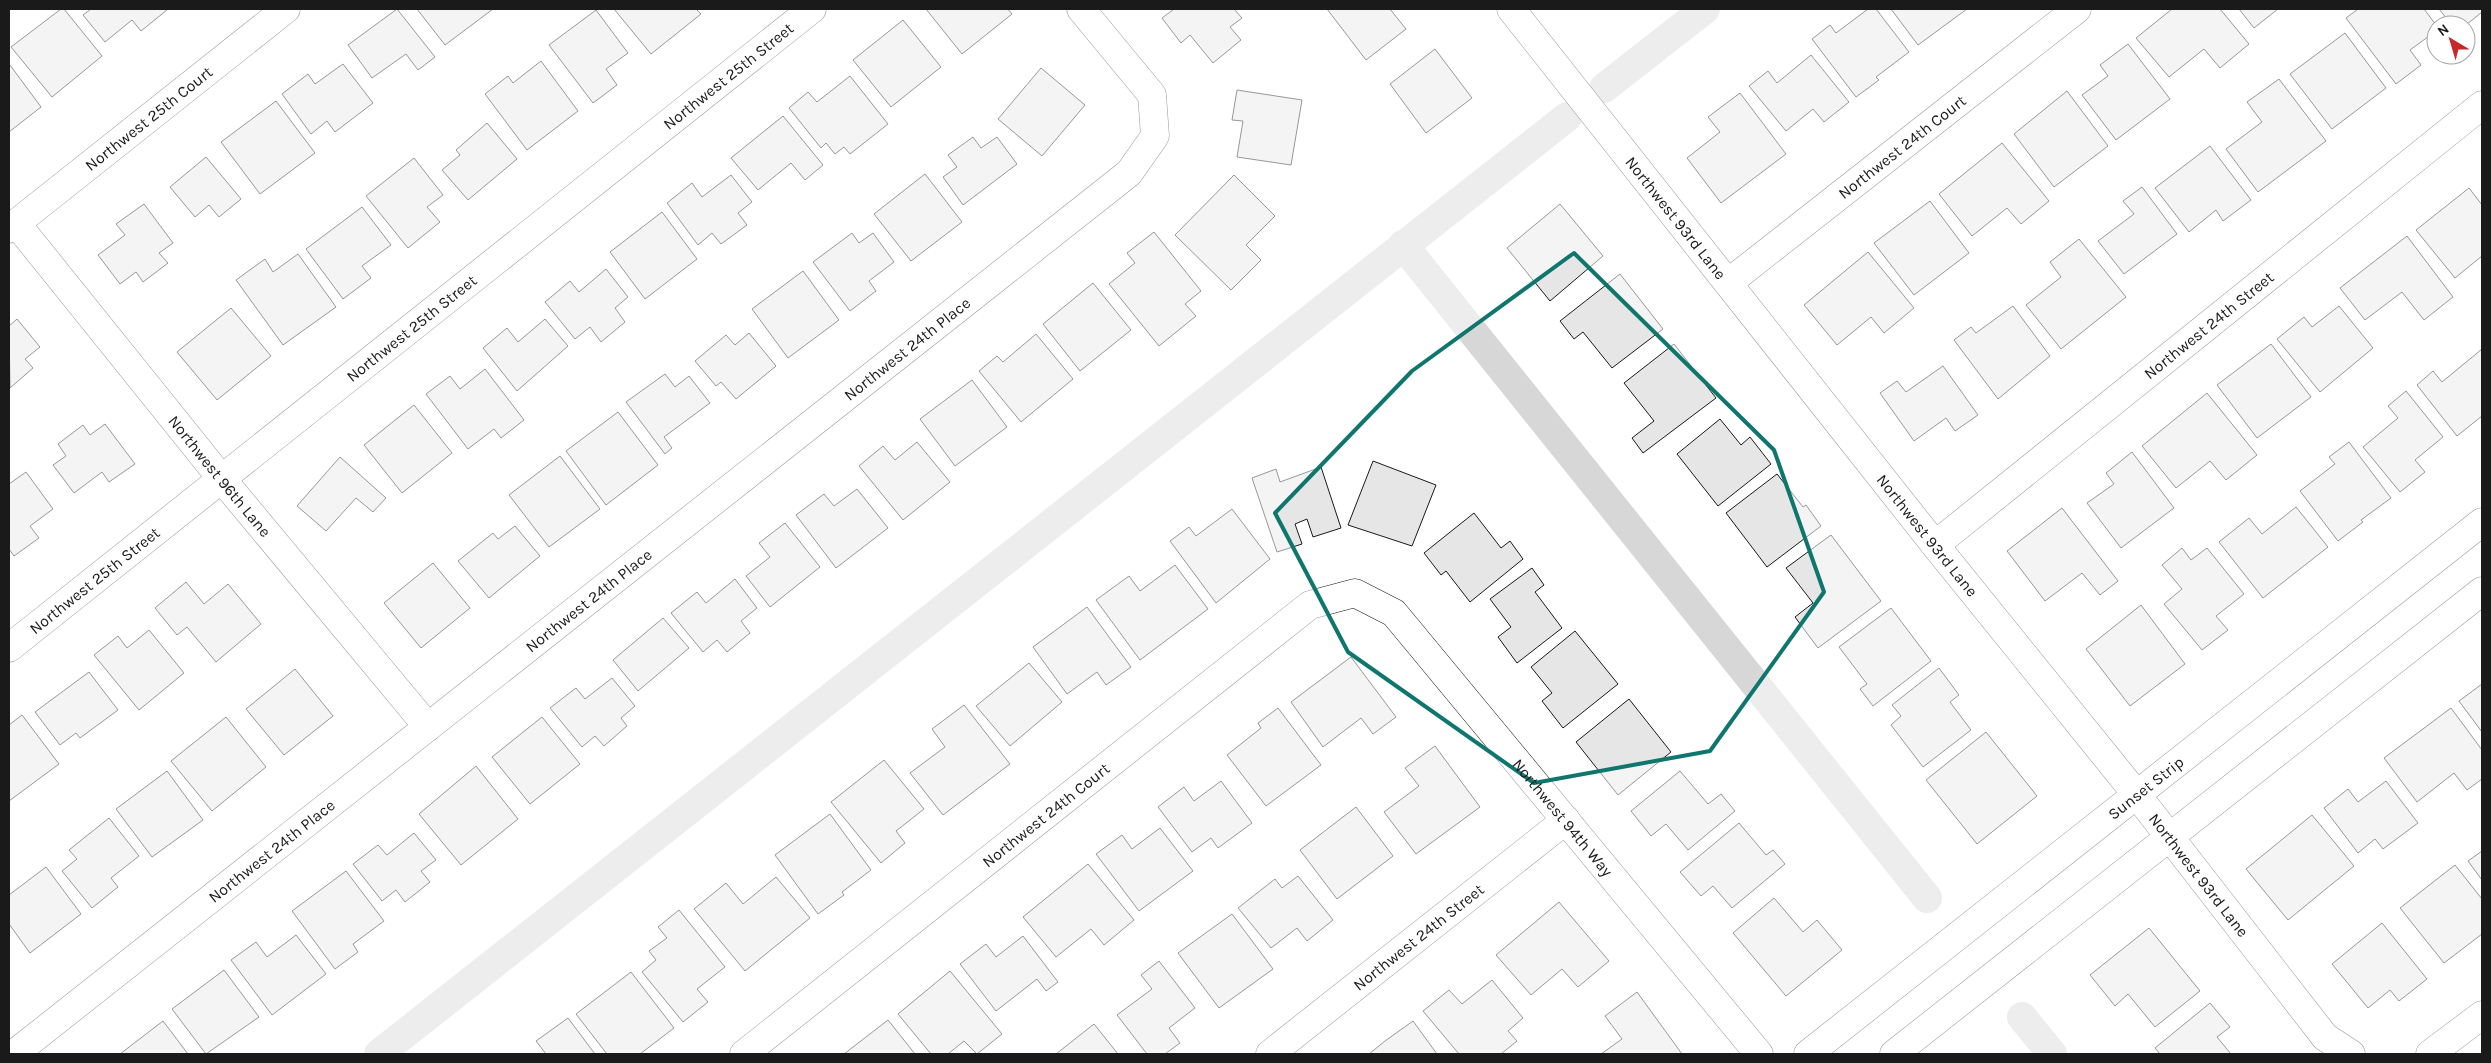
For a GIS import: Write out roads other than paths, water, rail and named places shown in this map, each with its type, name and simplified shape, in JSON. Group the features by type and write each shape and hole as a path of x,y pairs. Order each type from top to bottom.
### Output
{"street":[{"name":"Northwest 25th Court","path":"12,226 286,9"},
{"name":"Northwest 25th Street","path":"9,648 812,9"},
{"name":"Northwest 24th Place","path":"14,1054 1129,173 1155,136 1152,95 1081,9"},
{"name":"Northwest 93rd Lane","path":"1512,9 1935,545 2137,795 2325,1037 2351,1054"},
{"name":"Northwest 24th Court","path":"1728,284 2077,9"},
{"name":"Northwest 24th Street","path":"1935,545 2482,105"},
{"name":"Northwest 96th Lane","path":"12,226 428,727"},
{"name":"Sunset Strip","path":"1808,1054 2482,522"},
{"path":"1894,1054 2482,591"},
{"name":"Northwest 24th Court","path":"744,1054 1310,605 1355,593"},
{"name":"Northwest 94th Way","path":"1355,593 1394,612 1759,1054"},
{"name":"Northwest 24th Street","path":"1270,1054 1566,820"},
{"path":"2430,1054 2482,1015"}],"waterway":[{"path":"1604,88 1705,9"},
{"path":"379,1054 1567,117"},
{"path":"1403,245 1927,898"},
{"path":"2022,1017 2052,1054"}]}
